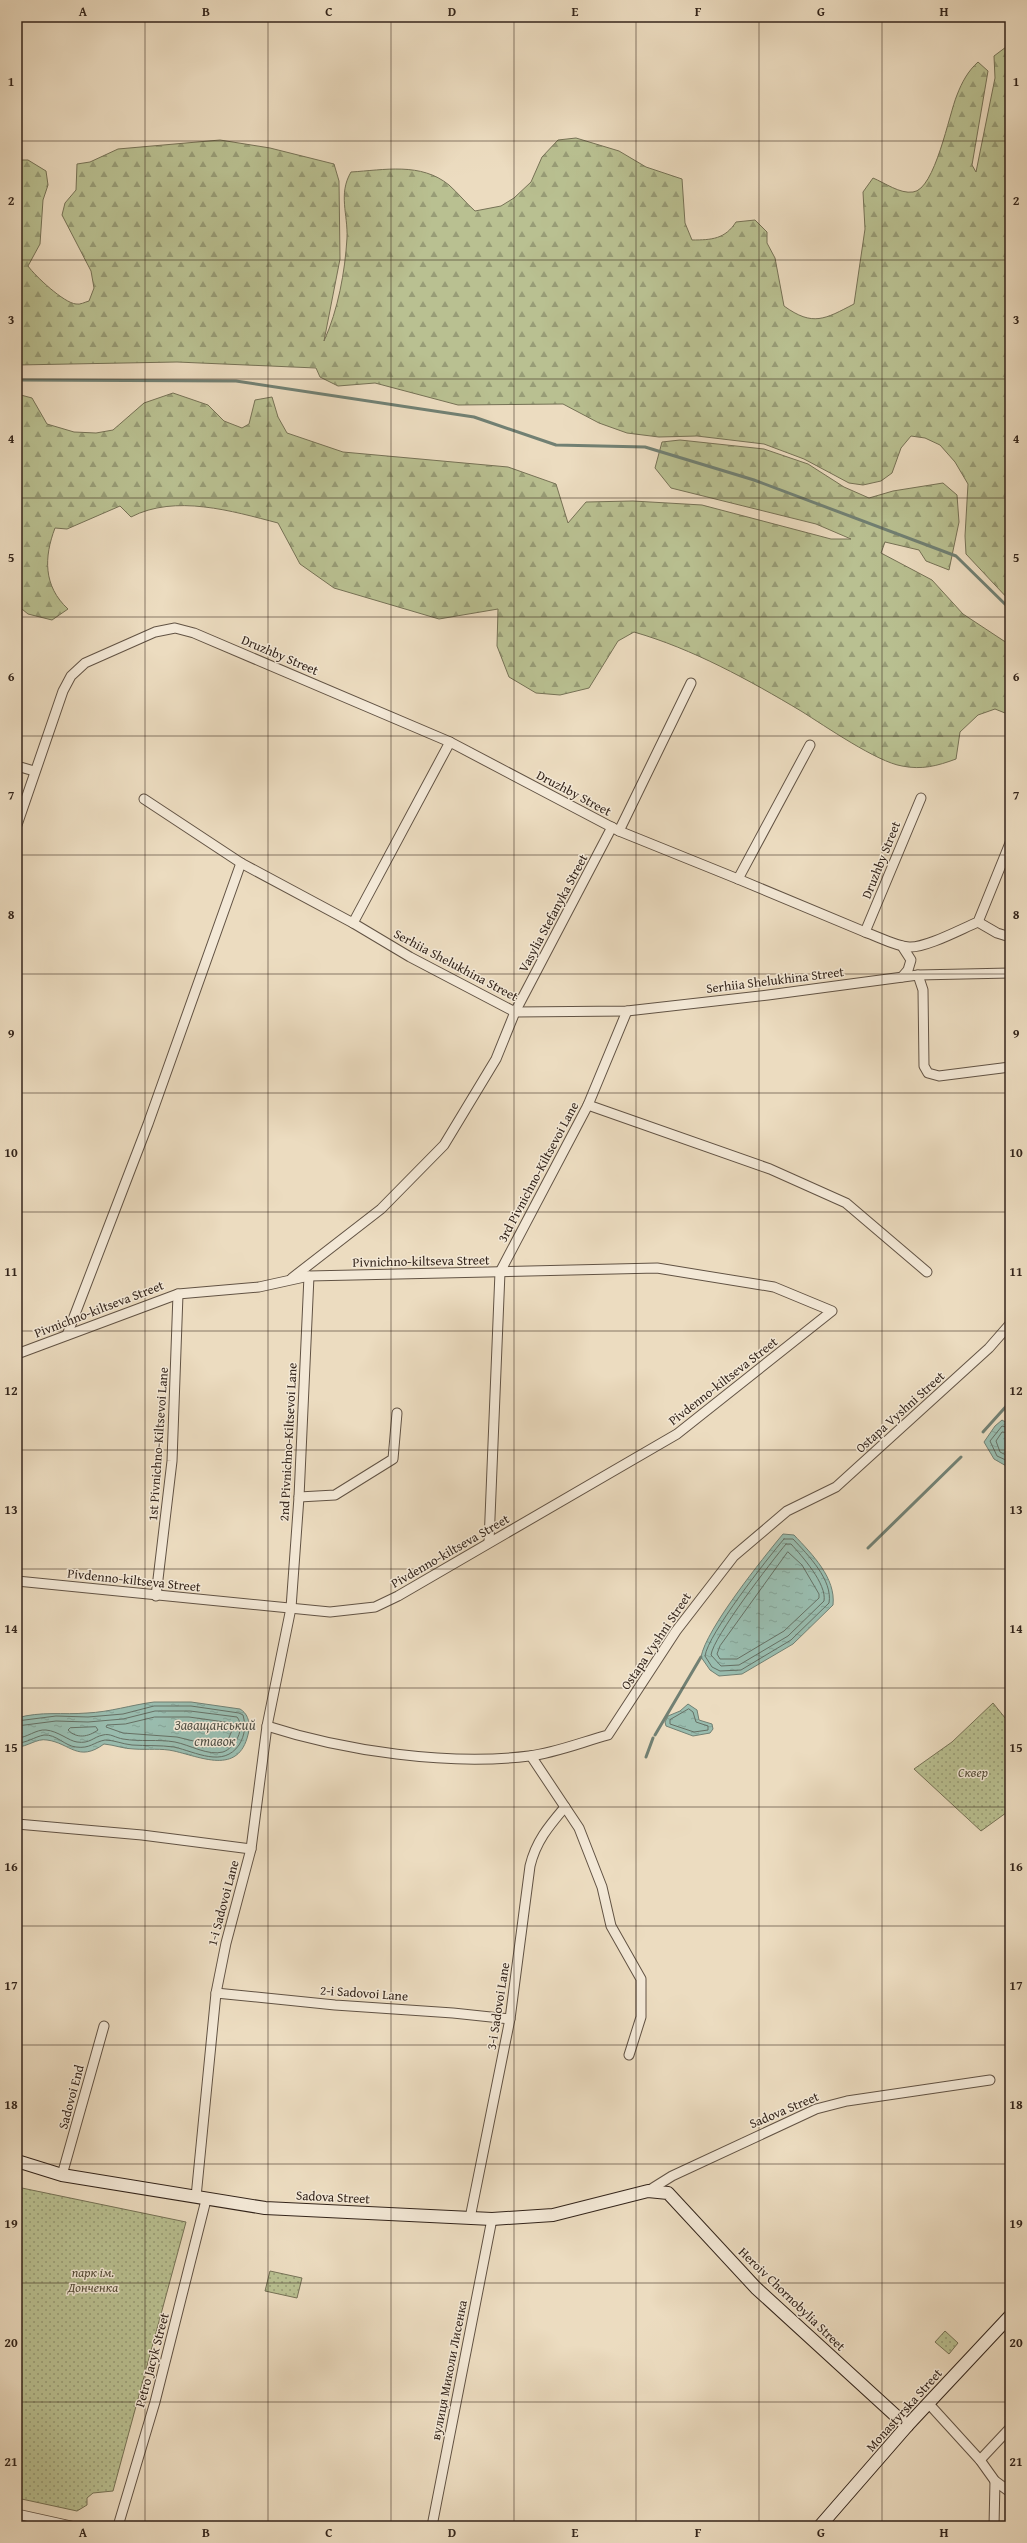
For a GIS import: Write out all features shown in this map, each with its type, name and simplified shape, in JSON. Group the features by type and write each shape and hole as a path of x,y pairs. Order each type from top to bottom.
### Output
{"main road":[{"name":"Sadova Street","path":"17,2161 62,2175 201,2199 265,2208 470,2218 492,2219 553,2215 654,2191"},
{"name":"Heroiv Chornobylia Street","path":"654,2191 668,2193 756,2288 907,2426"},
{"name":"Monastyrska Street","path":"820,2526 907,2426 1010,2316"}],"street":[{"name":"Druzhby Street","path":"17,825 62,691 71,676 86,663 155,632 176,628 194,633 450,742 616,829 902,946 922,946 978,922"},
{"name":"Druzhby Street","path":"616,829 691,683"},
{"path":"354,923 450,742"},
{"path":"738,878 810,745"},
{"path":"17,766 34,771"},
{"name":"Druzhby Street","path":"866,932 921,798"},
{"name":"Serhiia Shelukhina Street","path":"144,799 241,863 354,923 410,957 515,1012 627,1011 768,996 918,975 1010,973"},
{"name":"Vasylia Stefanyka Street","path":"289,1280 381,1210 444,1145 496,1059 515,1012 616,829"},
{"path":"1010,843 978,922 997,934 1010,937"},
{"path":"67,1335 148,1124 241,863"},
{"path":"902,946 911,960 908,970 902,977"},
{"path":"918,975 923,990 924,1066 928,1073 938,1076 1010,1067"},
{"name":"3rd Pivnichno-Kiltsevoi Lane","path":"489,1542 500,1272 588,1104 627,1011"},
{"path":"588,1104 770,1169 846,1203 928,1272"},
{"name":"Pivnichno-kiltseva Street","path":"17,1354 178,1294 259,1287 309,1276 657,1268 774,1287 832,1311"},
{"name":"2nd Pivnichno-Kiltsevoi Lane","path":"251,1848 267,1726 291,1608 299,1497 309,1276"},
{"name":"1st Pivnichno-Kiltsevoi Lane","path":"156,1596 172,1461 178,1294"},
{"name":"Pivdenno-kiltseva Street","path":"17,1581 156,1596 330,1612 375,1607 398,1596 677,1434 832,1311"},
{"name":"Ostapa Vyshni Street","path":"267,1726 320,1741 413,1754 472,1759 531,1756 608,1735 676,1631 734,1556 787,1511 836,1487 989,1348 1010,1324"},
{"path":"299,1497 335,1495 393,1459 397,1413"},
{"path":"531,1756 579,1828 602,1887 611,1926 641,1979 641,2017 629,2055"},
{"name":"3-i Sadovoi Lane","path":"470,2218 510,2019 534,1849 543,1832 565,1807"},
{"name":"1-i Sadovoi Lane","path":"17,1824 142,1835 251,1848 226,1942 216,1993 201,2199"},
{"name":"2-i Sadovoi Lane","path":"216,1993 335,2005 454,2012 510,2019"},
{"name":"Sadovoi End","path":"62,2175 104,2026"},
{"name":"Sadova Street","path":"654,2191 672,2176 816,2109 847,2101 990,2080"},
{"name":"Petro Jacyk Street","path":"118,2526 155,2402 201,2199"},
{"name":"вулиця Миколи Лисенка","path":"432,2526 492,2219"},
{"path":"929,2404 980,2460 996,2481 1010,2492"},
{"path":"980,2460 1010,2428"},
{"path":"994,2526 996,2481"},
{"path":"17,2514 70,2526"}],"green space":[{"path":"1006,47 1010,50 1010,601 966,554 965,536 968,484 955,462 940,445 925,438 911,436 901,448 892,473 881,481 863,485 849,483 804,459 764,444 697,436 659,437 627,433 599,423 563,404 458,405 375,383 338,386 320,377 316,368 177,362 17,365 17,160 28,160 46,171 48,185 43,200 40,244 28,266 57,294 64,299 79,304 89,301 94,288 91,271 62,215 65,203 76,190 77,164 90,162 118,149 220,140 270,148 334,164 339,181 340,259 324,341 337,304 343,277 347,238 344,196 347,180 351,172 402,169 427,173 449,185 475,211 501,206 514,198 531,182 542,157 558,140 576,138 619,151 646,167 682,179 685,223 692,240 712,239 723,235 732,228 736,222 755,220 767,232 767,243 775,258 784,306 803,317 811,319 827,317 854,304 865,229 863,192 873,178 893,188 903,191 913,192 921,188 928,179 940,150 961,86 968,73 978,62 988,71 972,165 976,172 995,78 994,56"},
{"path":"173,393 208,405 224,421 242,428 249,424 255,400 272,397 278,417 287,433 343,452 508,467 556,484 568,523 586,502 633,501 702,505 831,539 851,539 816,524 671,488 655,468 662,442 680,440 764,449 808,464 844,487 869,498 893,491 943,483 957,495 959,522 949,570 926,561 919,550 885,542 881,553 932,580 963,614 1010,645 1010,715 995,709 978,715 960,732 956,759 929,767 916,768 902,766 891,763 865,751 781,699 720,666 678,647 634,632 618,641 589,688 560,695 536,693 509,677 497,646 498,609 439,619 334,588 300,564 278,523 204,507 166,507 148,510 131,517 120,506 67,529 55,528 49,550 48,571 54,591 68,609 52,620 28,614 17,605 17,394 32,398 47,424 74,432 96,433 113,430 144,403"},
{"name":"Сквер","path":"993,1703 1010,1724 1010,1810 981,1831 914,1769 952,1742"},
{"name":"парк ім. Донченка","path":"17,2187 186,2222 113,2491 93,2493 87,2498 87,2505 77,2511 17,2498"},
{"path":"270,2271 302,2278 297,2298 265,2291"},
{"path":"945,2331 958,2343 949,2354 935,2342"}],"water":[{"path":"1002,1420 1010,1425 1010,1465 1008,1467 994,1459 984,1442 995,1426"},
{"path":"783,1534 794,1535 815,1558 831,1585 833,1605 793,1644 742,1674 719,1676 710,1670 701,1657 705,1645 713,1629 736,1594"},
{"name":"Заващанський ставок","path":"154,1702 191,1702 240,1709 248,1718 249,1723 249,1730 245,1744 238,1754 230,1759 220,1760 209,1760 169,1750 130,1749 104,1744 87,1752 81,1752 47,1740 36,1741 17,1747 17,1718 43,1714 78,1714 96,1712"},
{"path":"688,1704 697,1710 699,1720 712,1724 713,1729 710,1733 693,1736 666,1726 665,1722 668,1716 680,1711"}],"waterway":[{"path":"17,380 236,381 474,417 556,445 645,447 754,480 956,556 1010,609"},
{"path":"983,1432 1010,1402"},
{"path":"868,1548 961,1457"},
{"path":"655,1735 701,1657"},
{"path":"646,1757 653,1738"}]}
